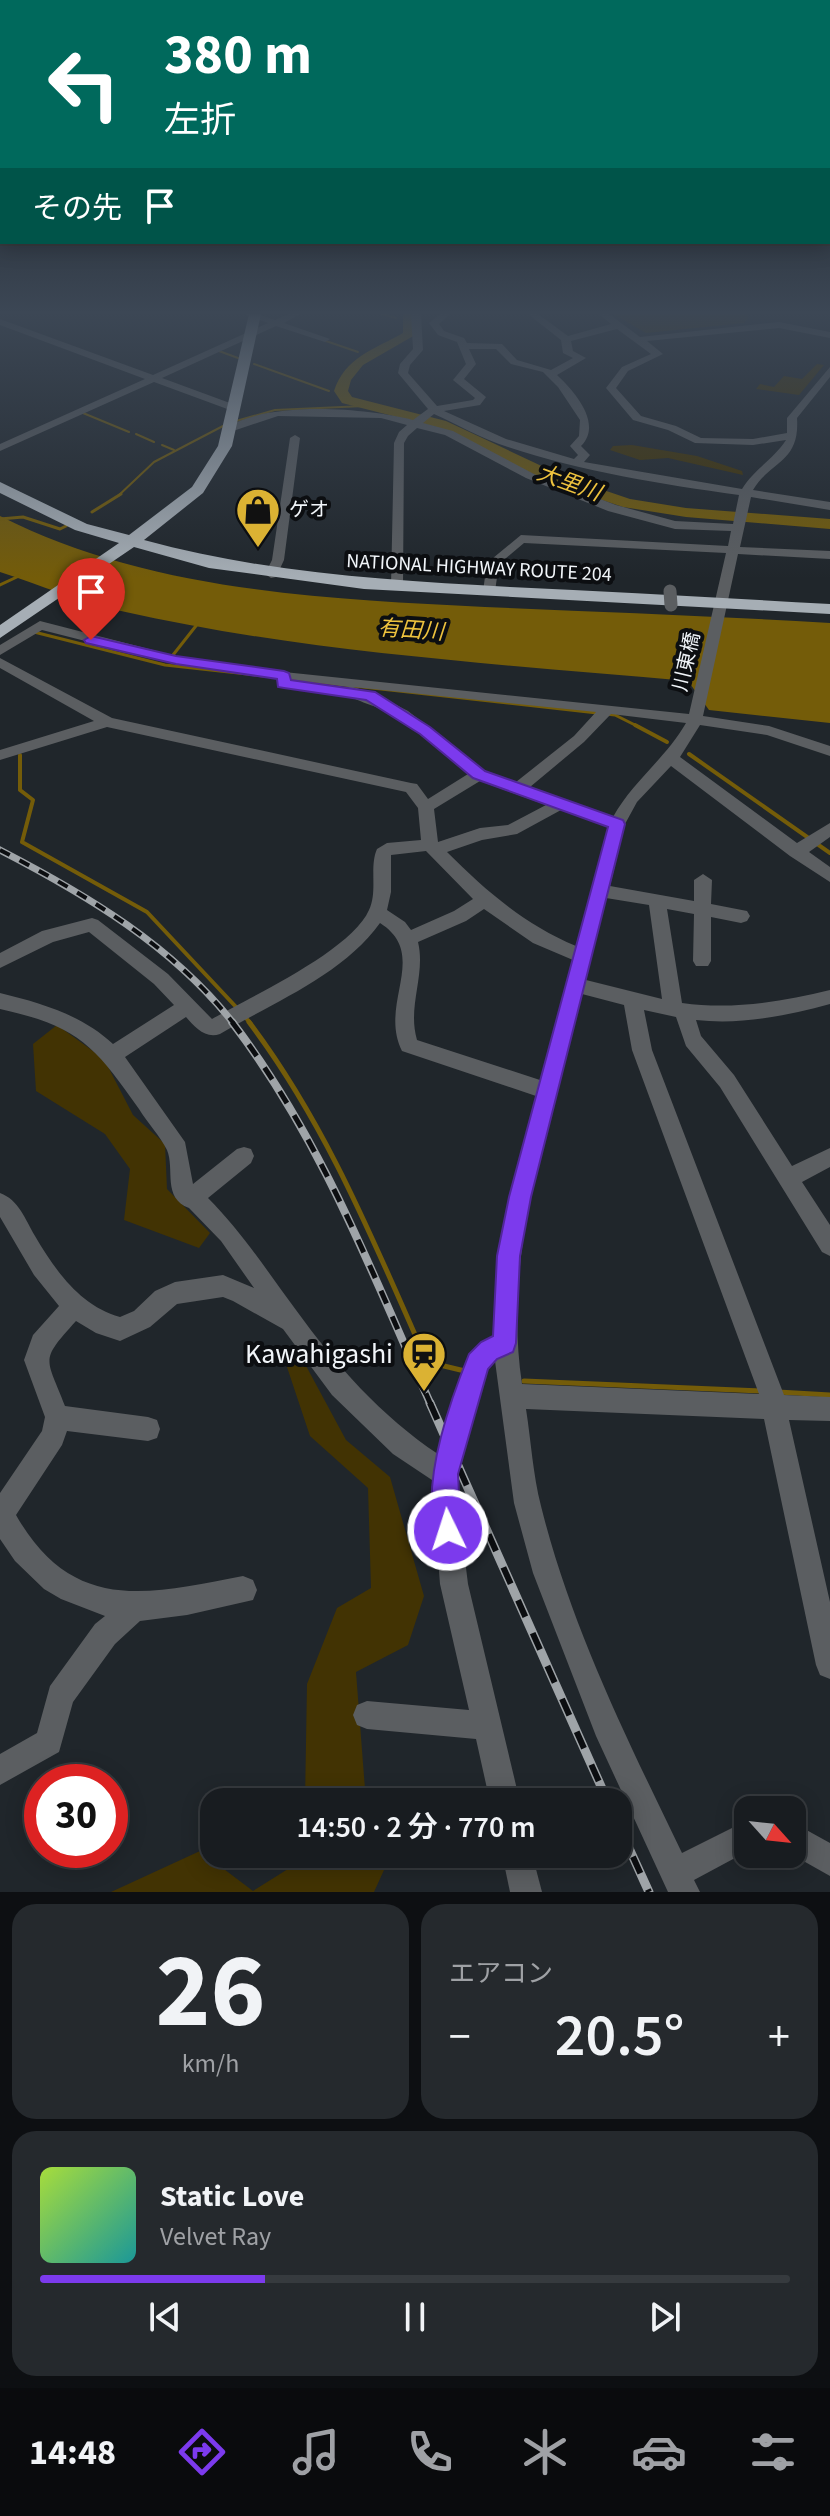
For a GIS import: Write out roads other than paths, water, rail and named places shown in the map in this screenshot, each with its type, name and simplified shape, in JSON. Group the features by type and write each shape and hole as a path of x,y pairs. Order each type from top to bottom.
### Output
{"highway":[{"path":"0,620 189,499 221,456 235,402"},
{"name":"NATIONAL HIGHWAY ROUTE 204","path":"0,487 81,527 209,563 398,582 720,605 830,609"},
{"path":"0,633 124,540"},
{"name":"NATIONAL HIGHWAY ROUTE 204","path":"720,605 830,603"}],"street":[{"path":"0,448 100,402"},
{"path":"218,402 234,408"},
{"path":"427,402 433,410 508,444 688,486 830,506"},
{"path":"398,582 399,443 415,424 433,410 477,402"},
{"path":"572,402 585,420 584,437 575,446 584,455 578,462"},
{"path":"623,402 637,418 704,443 793,437"},
{"path":"745,496 755,477 780,458 793,437 792,418 804,402"},
{"path":"230,429 256,418 301,412 366,412 449,433 530,476 612,508 675,525 738,526"},
{"path":"273,571 295,438"},
{"name":"川東橋","path":"695,720 745,496"},
{"path":"489,588 498,556 521,539 830,555"},
{"path":"0,651 40,625 161,657 284,680 695,720 793,737 830,751"},
{"path":"0,662 107,722 411,788 426,807 432,848 484,900 539,938 582,956"},
{"path":"375,690 479,775 520,787 617,824"},
{"path":"520,787 579,739 604,712"},
{"path":"695,720 670,757 631,799 617,824 547,1091 509,1256 504,1343 527,1503 546,1573 606,1726 679,1882 734,1845"},
{"path":"0,755 107,722"},
{"path":"793,737 805,733 830,737"},
{"path":"670,757 702,778 758,826 830,876"},
{"path":"426,807 479,775"},
{"path":"0,961 48,936 92,925 161,979 205,1025 213,1028 313,970 367,929 377,913 382,893 383,853 395,845 432,848 480,834 511,830 560,804"},
{"path":"796,852 830,829"},
{"path":"702,961 703,880"},
{"path":"599,890 741,916"},
{"path":"410,938 460,916 484,900"},
{"path":"657,903 678,1010 693,1040 727,1081 830,1245"},
{"path":"377,913 393,920 410,938 414,952 400,1029 409,1045 547,1091"},
{"path":"574,985 678,1010 793,1007 830,997"},
{"path":"632,998 642,1050 773,1395 830,1665"},
{"path":"0,1001 31,1008 86,1031 112,1055 178,1149 180,1185 190,1199 229,1234 341,1386 402,1445 445,1474"},
{"path":"112,1055 188,1006"},
{"path":"190,1199 244,1156"},
{"path":"789,1178 830,1157"},
{"path":"0,1203 8,1209 26,1243 74,1307 88,1319 120,1329 142,1319 163,1299 175,1293 223,1286 291,1321"},
{"path":"74,1307 41,1343 36,1360 57,1417 45,1449 1,1515 15,1543 43,1574 80,1595 134,1608 243,1590"},
{"path":"502,1788 454,1584 445,1474 475,1371 489,1350 504,1343"},
{"path":"512,1396 773,1395 830,1409"},
{"path":"57,1417 148,1429"},
{"path":"0,1770 49,1742 60,1696 105,1634 134,1608"},
{"path":"367,1715 422,1718 445,1726 488,1724"},
{"path":"806,1846 830,1861"},
{"path":"520,1868 526,1892"}],"water":[{"name":"有田川","path":"0,516 56,541 115,561 237,587 424,604 830,623 830,723 709,710 688,681 332,647 191,625 106,607 0,572"}],"waterway":[{"name":"大里川","path":"352,402 441,424 560,481 601,496 657,509 830,524"},
{"path":"236,421 275,410 364,406"},
{"path":"83,413 129,432"},
{"path":"118,496 154,462 223,426"},
{"path":"136,434 154,442"},
{"path":"162,445 174,450"},
{"path":"92,512 118,496"},
{"path":"0,519 23,517 60,529 66,526"},
{"path":"0,585 19,576"},
{"path":"173,655 199,622"},
{"path":"34,632 165,665 615,715 635,725"},
{"path":"635,725 639,727"},
{"path":"635,725 667,742"},
{"path":"689,754 830,853"},
{"path":"20,755 20,790 33,800 22,842 147,912 237,1008"},
{"path":"246,1018 251,1024"},
{"path":"249,1022 277,1061 325,1142 367,1226 424,1355 444,1366 469,1372"},
{"path":"524,1381 761,1391"},
{"path":"778,1392 830,1395"}],"railway":[{"path":"0,850 65,885 127,925 184,970 234,1024"},
{"path":"232,1022 264,1066 319,1159 366,1256 431,1405"},
{"path":"430,1403 602,1788"},
{"path":"632,1855 649,1892"}],"place":[{"name":"ゲオ","path":"258,549"},
{"name":"Kawahigashi","path":"424,1393"}]}
